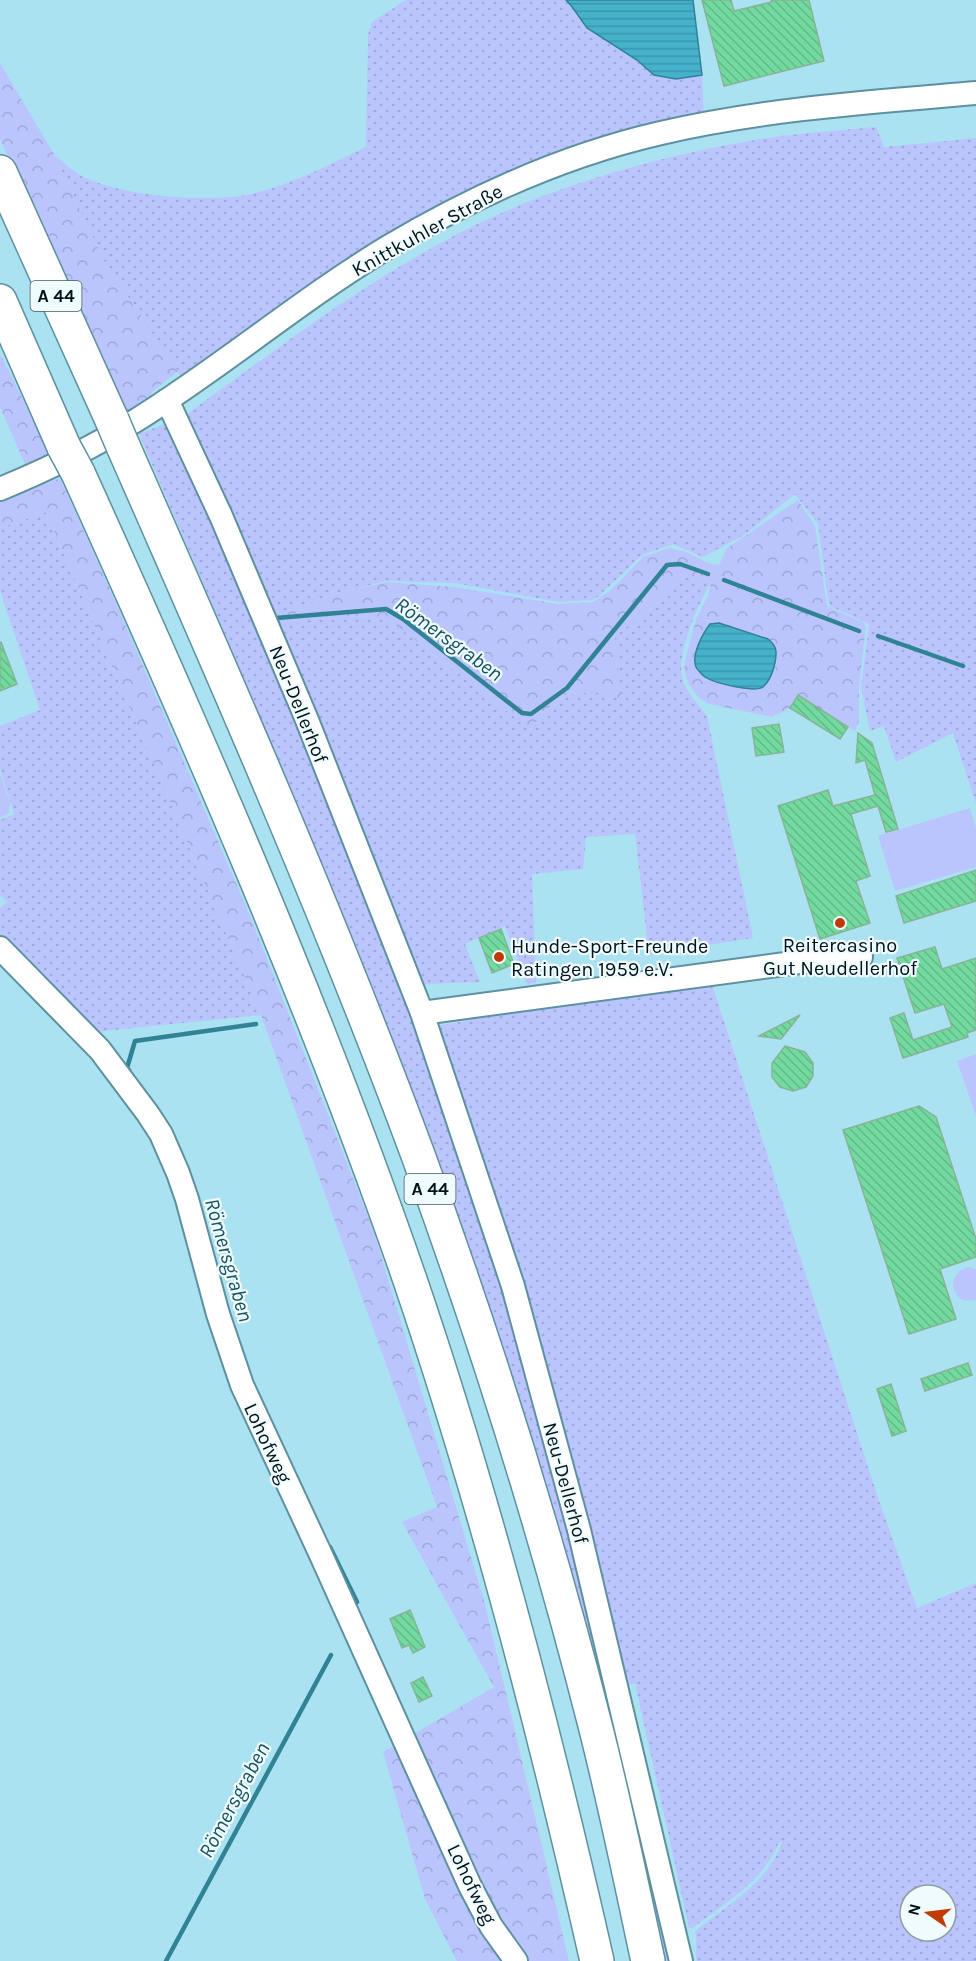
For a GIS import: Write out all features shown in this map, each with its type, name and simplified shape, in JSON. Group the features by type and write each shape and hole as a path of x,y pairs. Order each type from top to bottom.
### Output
{"highway":[{"name":"A 44","path":"0,172 197,613 342,958 418,1156 522,1466 596,1726 648,1961"},
{"name":"A 44","path":"0,301 198,744 268,909 326,1053 410,1281 471,1470 527,1666 563,1809 597,1961"}],"street":[{"name":"Knittkuhler Straße","path":"0,489 54,466 134,422 264,330 387,248 462,206 542,170 657,134 702,124 848,105 976,93"},
{"name":"Neu-Dellerhof","path":"167,400 221,516 307,720 422,1013 513,1286 579,1530 681,1961"},
{"name":"Lohofweg","path":"0,948 100,1050 161,1134 187,1199 218,1314 242,1385 470,1886 491,1926 516,1961"},
{"path":"422,1013 807,961 829,962 861,957"}],"green space":[{"path":"406,0 566,0 587,28 637,60 653,75 676,79 702,75 704,116 370,248 181,377 103,259 54,154 75,172 91,180 111,187 158,196 207,198 246,195 277,187 308,175 366,147 368,35 372,22"},
{"path":"0,63 54,154 103,259 178,371 152,392 149,404 127,419 0,139"},
{"path":"876,127 884,147 976,138 976,804 953,733 896,762 884,726 870,731 861,687 869,624 830,606 818,524 795,494 744,535 703,557 673,544 642,555 592,600 558,602 455,583 386,581 337,593 274,616 187,414 376,281 456,235 497,215 565,188 673,157 781,136"},
{"path":"0,353 51,457 27,469 0,407"},
{"path":"170,422 215,521 416,1014 504,1285 570,1510 675,1961 665,1961 628,1803 576,1600 525,1420 482,1287 404,1071 362,964 275,751 139,434"},
{"path":"60,478 251,918 374,1232 485,1604 569,1961 457,1961 425,1899 383,1752 494,1687 402,1522 437,1507 261,1015 46,512 0,528 0,502"},
{"path":"798,500 815,526 827,606 864,623 866,627 859,687 859,721 855,731 798,695 790,708 772,717 709,704 699,698 689,685 684,671 696,619 708,596 711,582 680,576 648,610 615,636 621,700 605,692 567,694 556,700 530,729 392,622 366,617 351,617 277,624 274,616 337,593 387,582 455,587 558,604 593,602 611,590 643,557 669,548 687,552 708,563 719,565 727,548","holes":["719,623 772,642 777,656 774,672 755,690 705,677 695,658 705,630"]},
{"path":"46,512 261,1015 94,1032 0,941 0,908 7,902 0,895 0,820 14,814 0,769 0,726 40,710 0,591 0,528"},
{"path":"679,576 711,582 695,614 686,641 681,666 682,676 689,692 707,716 753,938 649,954 635,834 586,837 583,869 532,874 536,983 527,984 505,926 465,944 480,982 424,984 346,787 277,624 351,617 366,617 392,622 530,729 556,700 567,694 605,692 615,636 648,610"},
{"path":"0,774 10,803 9,813 0,818"},
{"path":"970,808 976,828 976,867 895,891 878,836"},
{"path":"710,978 877,1495 917,1608 976,1583 976,1961 697,1961 695,1931 733,1903 757,1881 768,1869 782,1842 779,1842 764,1868 742,1891 689,1928 635,1683 626,1686 436,1026"},
{"path":"976,1054 976,1116 957,1061"},
{"path":"968,1267 976,1269 976,1300 965,1301 959,1298 953,1284 958,1272"}],"shaded area":[{"path":"566,0 693,0 702,75 676,79 654,75 637,60 587,28"},
{"path":"719,623 768,639 773,644 776,652 775,663 768,682 763,687 752,689 725,684 705,677 697,668 695,656 701,638 710,624"}],"building":[{"path":"702,0 731,0 734,11 772,2 771,0 809,0 824,61 724,86"},
{"path":"0,643 17,684 0,691"},
{"path":"798,695 848,727 840,739 790,708"},
{"path":"779,724 784,752 756,756 752,728"},
{"path":"858,733 872,743 898,829 886,832 878,806 851,814 870,876 856,881 870,923 820,939 778,806 828,790 833,806 875,795 865,760 856,763"},
{"path":"976,870 976,901 904,923 896,896"},
{"name":"Hunde-Sport-Freunde Ratingen 1959 e.V.","path":"501,929 514,964 492,973 479,938"},
{"path":"935,947 942,969 976,958 976,1030 967,1033 968,1037 903,1058 890,1018 904,1013 913,1040 952,1027 944,1004 915,1013 897,958"},
{"path":"800,1015 781,1039 759,1036"},
{"path":"785,1046 805,1052 813,1063 813,1076 806,1087 793,1091 780,1087 772,1077 772,1063"},
{"path":"919,1106 936,1117 976,1239 976,1257 940,1269 956,1319 909,1334 843,1130"},
{"path":"968,1363 972,1375 925,1391 921,1379"},
{"path":"891,1384 906,1431 892,1436 877,1389"},
{"path":"410,1610 425,1647 413,1653 409,1645 402,1648 390,1619"},
{"path":"423,1677 432,1696 419,1702 411,1683"}],"waterway":[{"name":"Römersgraben","path":"278,623 276,618 386,609 403,619 522,713 531,714 567,688 667,565 680,564 708,574"},
{"name":"Römersgraben","path":"724,580 859,631"},
{"name":"Römersgraben","path":"878,636 963,666"},
{"name":"Römersgraben","path":"129,1070 127,1068 135,1041 256,1024"},
{"name":"Römersgraben","path":"330,1547 357,1602"},
{"name":"Römersgraben","path":"166,1961 331,1655"}],"place":[{"name":"Reitercasino Gut Neudellerhof","path":"840,923"},
{"name":"Hunde-Sport-Freunde Ratingen 1959 e.V.","path":"499,957"}]}
